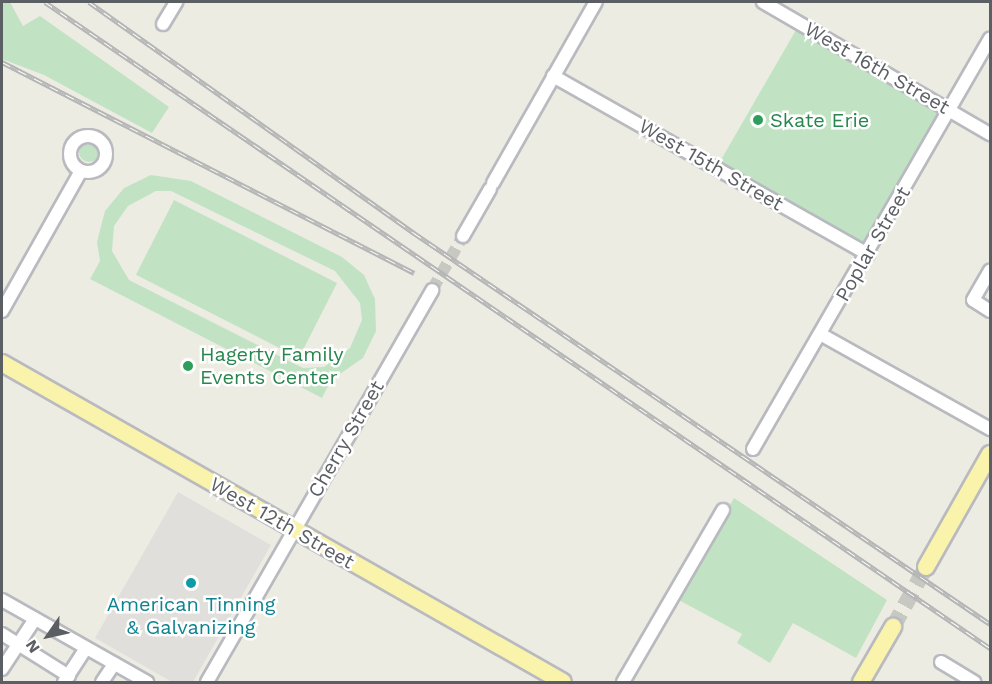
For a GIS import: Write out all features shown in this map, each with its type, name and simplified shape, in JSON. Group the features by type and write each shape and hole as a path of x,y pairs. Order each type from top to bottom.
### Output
{"main road":[{"name":"West 12th Street","path":"2,363 563,682"},
{"path":"927,567 990,454"},
{"path":"861,682 893,627"}],"street":[{"path":"163,24 176,2"},
{"path":"463,236 594,2"},
{"name":"West 16th Street","path":"763,2 990,134"},
{"name":"Poplar Street","path":"753,449 822,335 990,38"},
{"name":"West 15th Street","path":"553,76 868,254"},
{"path":"2,311 81,171"},
{"path":"990,270 973,300 990,311"},
{"name":"Cherry Street","path":"207,682 432,290"},
{"path":"822,335 990,429"},
{"path":"623,682 723,510"},
{"path":"2,600 114,664 139,681"},
{"path":"2,669 35,618"},
{"path":"2,634 66,679 86,648"},
{"path":"941,662 974,682"},
{"path":"102,682 114,664"}],"shaded area":[{"name":"American Tinning & Galvanizing","path":"178,492 271,545 193,682 172,682 95,638"}],"green space":[{"path":"2,2 10,2 23,26 40,16 169,107 152,133 44,75 2,59"},
{"path":"800,23 950,110 866,255 716,168"},
{"path":"89,142 96,145 99,152 96,159 89,162 82,159 79,152 82,145"},
{"path":"151,175 191,181 342,257 364,275 375,299 376,331 363,358 331,380 322,398 90,279 100,261 97,242 105,211 124,188","holes":["156,191 171,191 335,271 360,303 362,320 350,348 324,367 303,368 129,280 112,251 114,226 128,206"]},
{"path":"174,200 337,283 299,358 136,275"},
{"path":"734,498 887,600 856,658 793,623 770,663 737,643 742,634 675,598"}],"tunnel":[{"path":"432,290 463,236"},
{"path":"893,627 926,567"}],"railway":[{"path":"45,2 990,648"},
{"path":"89,2 414,233 990,624"},
{"path":"2,62 414,273"}],"place":[{"name":"Skate Erie","path":"758,120"},
{"name":"Hagerty Family Events Center","path":"188,366"},
{"name":"American Tinning & Galvanizing","path":"191,583"}]}
